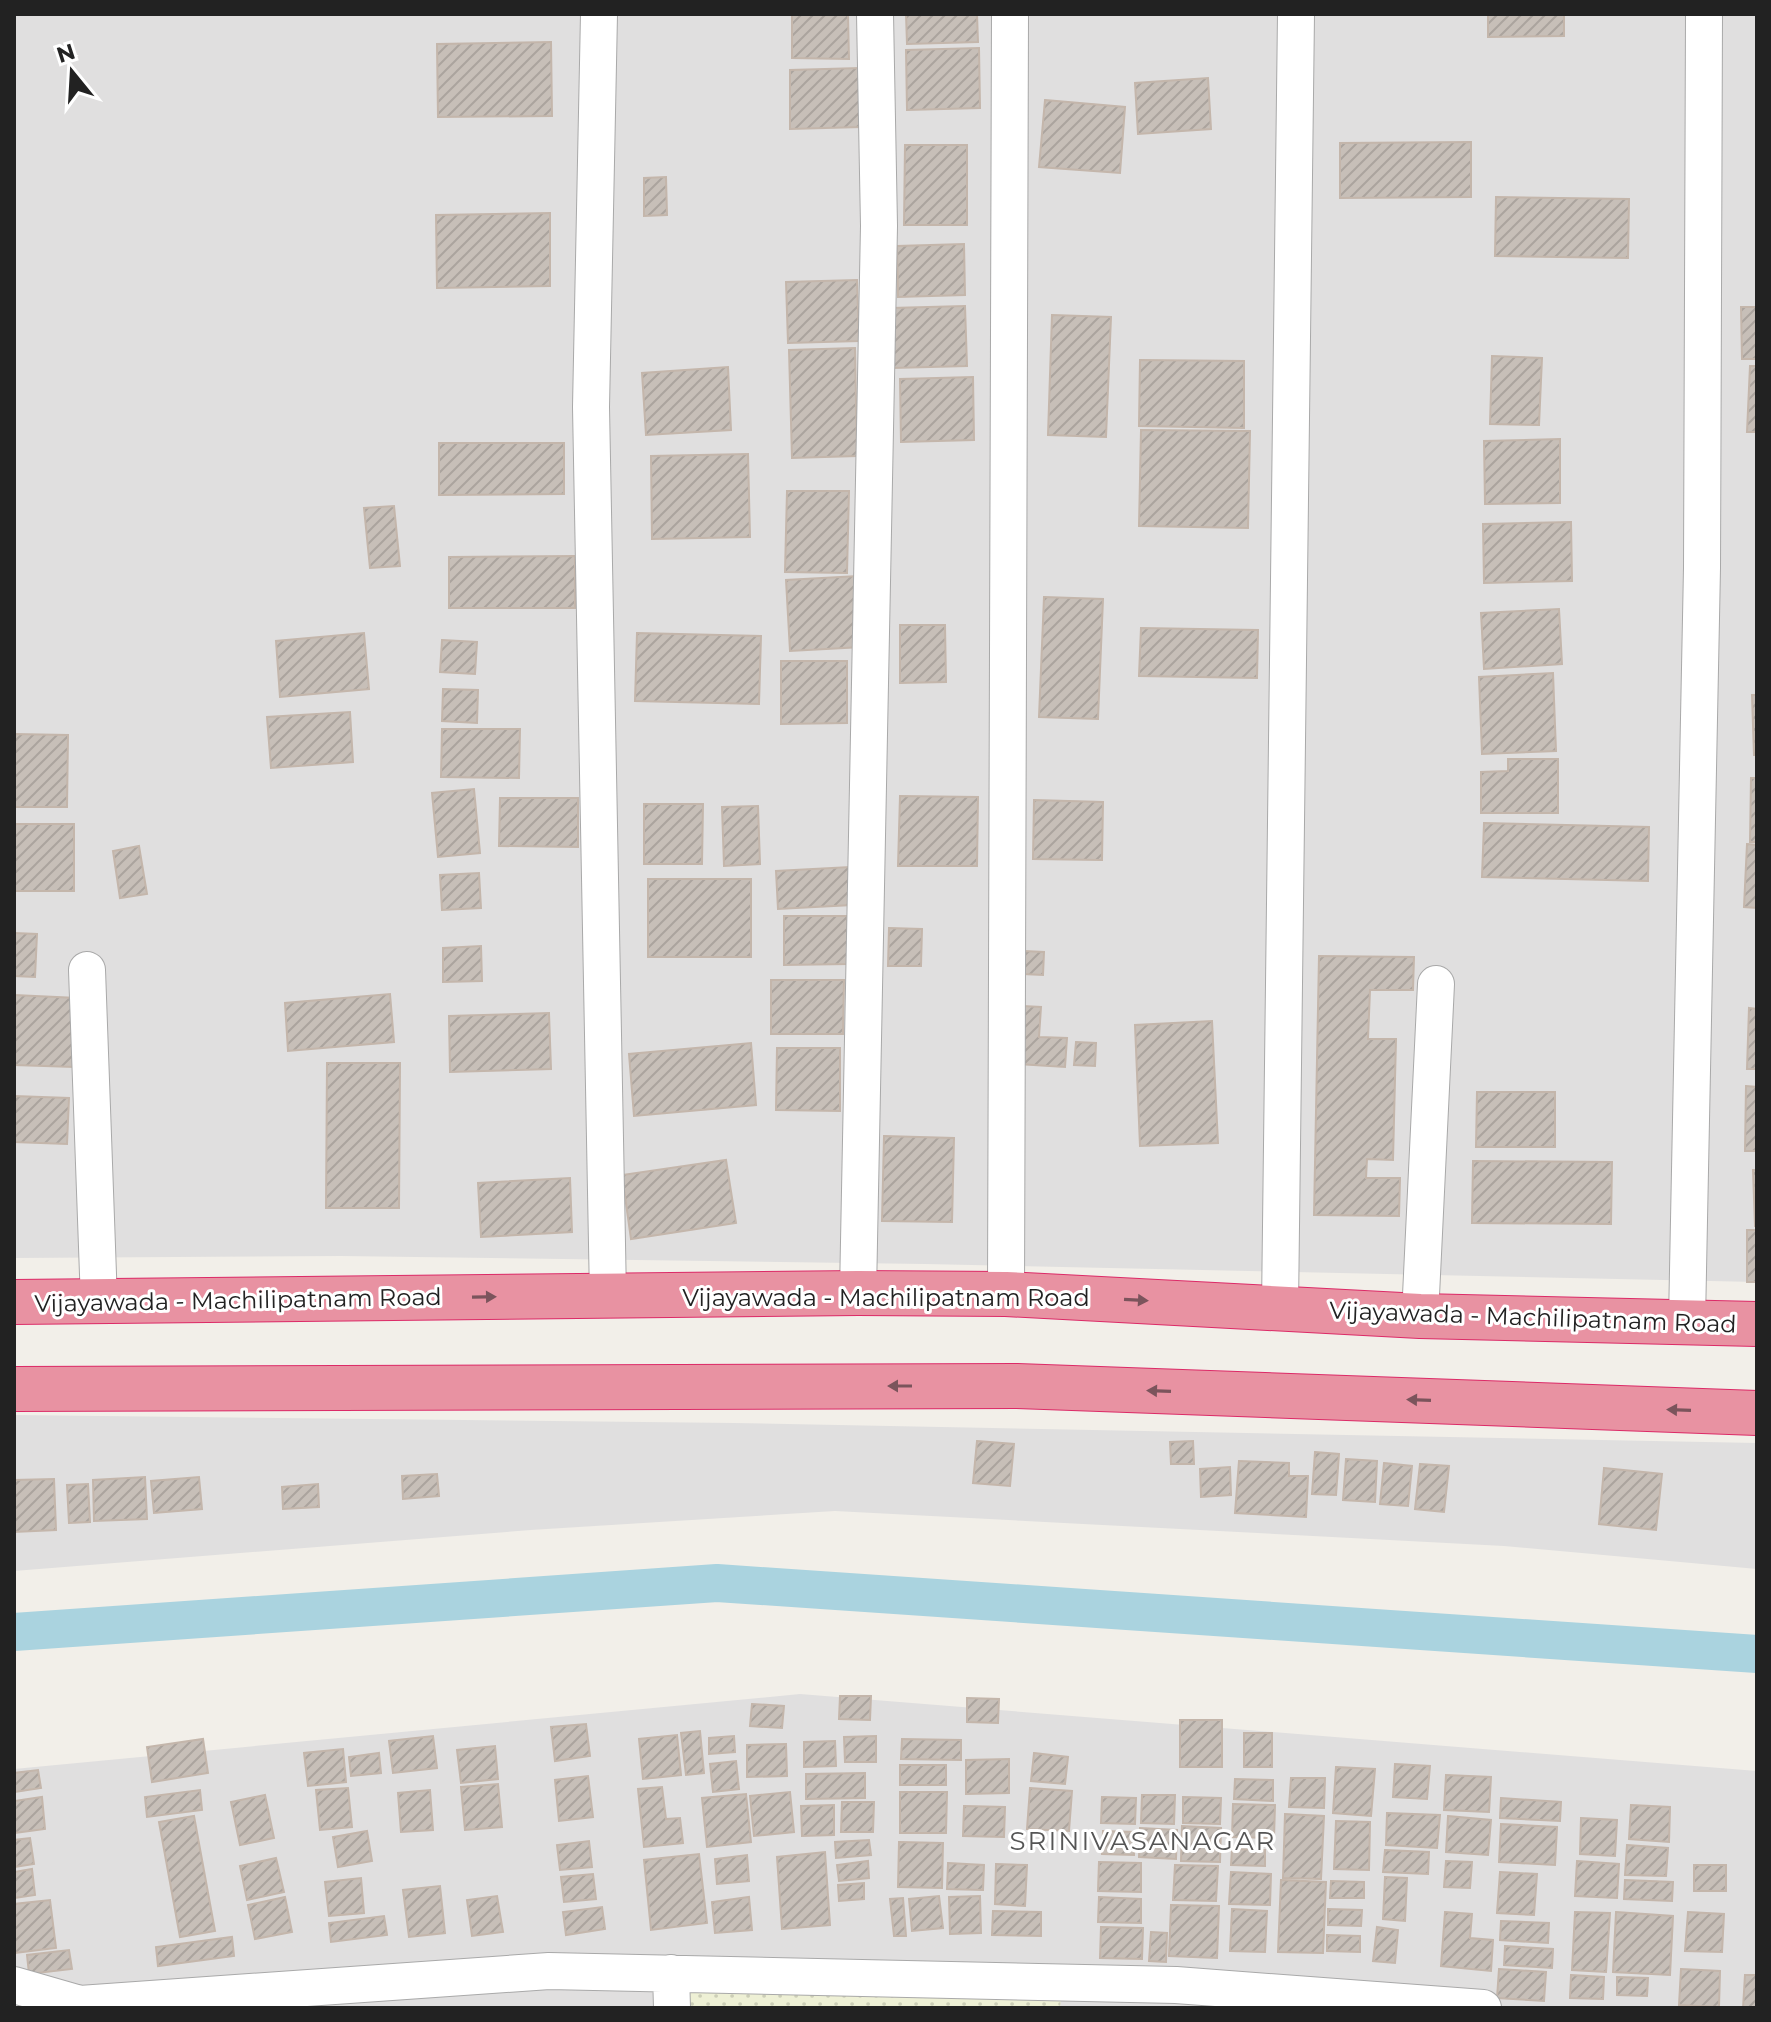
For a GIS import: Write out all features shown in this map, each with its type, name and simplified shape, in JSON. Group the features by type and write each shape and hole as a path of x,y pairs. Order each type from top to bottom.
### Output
{"highway":[{"name":"Vijayawada - Machilipatnam Road","path":"14,1302 1006,1294 1420,1316 1757,1324"},
{"path":"14,1389 1017,1386 1757,1413"}],"street":[{"path":"599,14 591,407 608,1296"},
{"path":"858,1293 879,242 875,14"},
{"path":"1006,1294 1010,14"},
{"path":"1280,1307 1296,14"},
{"path":"1687,1321 1702,568 1704,14"},
{"path":"87,970 99,1302"},
{"path":"1420,1316 1436,984"},
{"path":"14,1985 80,2006 549,1971 671,1991 1176,1985 1251,1999 1483,2008"}],"shaded area":[{"path":"14,14 1757,14 1757,1282 925,1264 341,1256 14,1258"},
{"path":"14,1415 734,1423 1757,1443 1757,1569 1504,1546 835,1511 531,1530 14,1571"},
{"path":"800,1694 1757,1771 1757,2008 1060,2008 1064,1970 680,2008 14,2008 14,1769"}],"green space":[{"path":"1064,1969 1060,2008 680,2008 681,1993"}],"building":[{"path":"906,14 977,14 978,42 907,44"},
{"path":"1488,14 1564,14 1564,36 1488,37"},
{"path":"792,15 848,15 849,59 792,58"},
{"path":"551,42 552,116 438,117 437,44"},
{"path":"979,48 980,108 907,110 906,50"},
{"path":"860,68 861,127 790,129 790,70"},
{"path":"1208,78 1211,129 1138,134 1135,83"},
{"path":"1045,100 1125,107 1120,173 1039,167"},
{"path":"1471,142 1471,197 1340,198 1340,143"},
{"path":"905,145 967,145 967,225 904,225"},
{"path":"666,177 667,215 644,216 644,178"},
{"path":"1496,197 1629,199 1628,258 1495,256"},
{"path":"550,213 550,286 437,288 436,215"},
{"path":"964,244 965,295 898,297 897,246"},
{"path":"857,280 859,341 788,343 786,282"},
{"path":"965,306 967,366 893,368 891,308"},
{"path":"1741,307 1757,307 1757,359 1742,359"},
{"path":"1052,315 1111,317 1106,437 1048,435"},
{"path":"855,348 857,456 792,458 789,350"},
{"path":"1492,356 1542,358 1539,425 1490,424"},
{"path":"1140,360 1244,361 1244,428 1139,426"},
{"path":"1750,366 1757,366 1757,432 1747,432"},
{"path":"728,367 731,430 646,435 642,373"},
{"path":"973,377 974,440 901,442 900,379"},
{"path":"1141,430 1250,431 1248,528 1139,526"},
{"path":"1560,439 1560,503 1485,504 1484,441"},
{"path":"439,443 564,443 564,494 439,495"},
{"path":"748,454 750,537 652,539 651,456"},
{"path":"787,491 849,491 847,573 785,572"},
{"path":"394,506 400,566 370,568 364,508"},
{"path":"1571,522 1572,581 1484,583 1483,524"},
{"path":"575,556 575,608 449,608 449,557"},
{"path":"858,576 862,647 790,651 786,580"},
{"path":"1044,597 1103,599 1098,719 1039,717"},
{"path":"1559,609 1562,664 1484,669 1481,613"},
{"path":"900,625 945,625 946,682 900,683"},
{"path":"1141,628 1258,630 1257,678 1139,676"},
{"path":"364,633 369,689 280,697 276,641"},
{"path":"637,633 761,636 759,704 635,701"},
{"path":"442,640 477,642 475,674 440,672"},
{"path":"781,661 847,661 847,723 781,724"},
{"path":"1553,673 1556,751 1482,754 1479,677"},
{"path":"443,689 478,690 477,723 442,721"},
{"path":"1752,695 1757,695 1757,755 1754,755"},
{"path":"350,712 353,762 271,768 267,717"},
{"path":"442,729 520,729 519,778 441,777"},
{"path":"14,734 68,735 67,807 14,807"},
{"path":"1508,759 1558,759 1558,813 1481,813 1481,772 1508,771"},
{"path":"1751,778 1757,778 1757,842 1750,842"},
{"path":"474,789 480,853 438,857 432,793"},
{"path":"900,796 978,797 977,866 898,866"},
{"path":"500,798 578,798 578,847 499,846"},
{"path":"1034,800 1103,802 1102,860 1033,859"},
{"path":"644,804 703,804 702,864 644,864"},
{"path":"758,806 760,864 724,866 722,807"},
{"path":"1484,823 1649,827 1648,881 1482,877"},
{"path":"14,824 74,824 74,891 14,891"},
{"path":"1747,844 1757,845 1757,908 1744,907"},
{"path":"139,846 147,894 120,898 113,851"},
{"path":"850,867 852,905 778,909 776,871"},
{"path":"479,873 481,908 442,910 440,875"},
{"path":"648,879 751,879 751,957 648,957"},
{"path":"784,916 847,916 848,964 784,965"},
{"path":"889,928 922,929 921,966 888,966"},
{"path":"14,933 37,934 35,977 14,976"},
{"path":"481,946 482,981 443,982 443,948"},
{"path":"1024,951 1044,952 1043,975 1023,974"},
{"path":"1319,956 1414,957 1413,990 1370,990 1368,1039 1396,1039 1393,1160 1367,1159 1366,1178 1400,1178 1399,1216 1314,1215"},
{"path":"771,980 844,980 843,1034 771,1034"},
{"path":"390,994 394,1042 288,1051 285,1003"},
{"path":"14,995 77,998 74,1067 14,1065"},
{"path":"1022,1006 1041,1007 1039,1037 1067,1038 1065,1067 1018,1064"},
{"path":"1749,1008 1757,1009 1757,1069 1747,1069"},
{"path":"549,1013 551,1069 450,1072 449,1016"},
{"path":"1212,1021 1218,1143 1140,1146 1135,1025"},
{"path":"1076,1042 1096,1043 1095,1066 1074,1065"},
{"path":"751,1043 756,1105 634,1116 629,1054"},
{"path":"777,1048 840,1048 840,1111 776,1110"},
{"path":"327,1063 400,1063 399,1208 326,1208"},
{"path":"1746,1086 1757,1087 1757,1151 1745,1151"},
{"path":"1477,1092 1555,1092 1555,1147 1476,1147"},
{"path":"14,1096 69,1098 67,1144 14,1142"},
{"path":"884,1136 954,1138 952,1222 882,1221"},
{"path":"726,1160 736,1223 631,1239 622,1175"},
{"path":"1473,1161 1612,1162 1611,1224 1472,1223"},
{"path":"1753,1170 1757,1170 1757,1226 1755,1226"},
{"path":"570,1178 572,1232 481,1237 478,1183"},
{"path":"1747,1230 1757,1230 1757,1282 1747,1282"},
{"path":"977,1441 1014,1444 1010,1486 973,1483"},
{"path":"1193,1441 1194,1464 1171,1464 1170,1442"},
{"path":"1315,1452 1339,1454 1336,1495 1312,1494"},
{"path":"1346,1459 1377,1461 1375,1502 1343,1500"},
{"path":"1239,1461 1289,1463 1289,1476 1308,1476 1306,1517 1235,1513"},
{"path":"1384,1463 1412,1466 1408,1506 1380,1504"},
{"path":"1420,1464 1449,1466 1444,1512 1415,1509"},
{"path":"1230,1467 1231,1495 1201,1497 1200,1469"},
{"path":"1604,1468 1662,1474 1656,1530 1599,1524"},
{"path":"437,1474 439,1496 403,1499 402,1476"},
{"path":"145,1477 147,1519 94,1521 93,1480"},
{"path":"199,1477 202,1509 154,1513 151,1481"},
{"path":"54,1479 56,1530 14,1532 14,1480"},
{"path":"88,1484 90,1522 69,1523 67,1485"},
{"path":"318,1484 319,1507 283,1509 282,1487"},
{"path":"840,1696 871,1696 870,1720 839,1719"},
{"path":"967,1698 999,1699 998,1723 967,1722"},
{"path":"752,1704 784,1706 782,1728 750,1726"},
{"path":"1180,1720 1222,1720 1222,1767 1180,1767"},
{"path":"586,1724 590,1756 555,1761 551,1727"},
{"path":"700,1731 704,1773 686,1775 681,1733"},
{"path":"1244,1733 1272,1733 1272,1767 1244,1767"},
{"path":"677,1735 681,1775 643,1779 639,1739"},
{"path":"433,1736 437,1768 393,1773 389,1741"},
{"path":"734,1736 735,1752 709,1754 709,1738"},
{"path":"876,1736 876,1762 845,1762 844,1737"},
{"path":"203,1739 208,1773 152,1782 147,1747"},
{"path":"902,1739 961,1740 961,1760 901,1759"},
{"path":"835,1741 836,1766 804,1767 804,1742"},
{"path":"786,1744 787,1776 747,1777 747,1745"},
{"path":"495,1746 498,1779 461,1783 457,1750"},
{"path":"343,1749 346,1782 308,1786 304,1753"},
{"path":"379,1753 381,1773 351,1776 349,1757"},
{"path":"1034,1753 1068,1757 1065,1784 1031,1781"},
{"path":"1009,1759 1009,1793 966,1794 966,1760"},
{"path":"736,1761 739,1789 713,1792 710,1764"},
{"path":"1395,1764 1430,1766 1427,1799 1393,1797"},
{"path":"900,1765 946,1765 946,1785 900,1785"},
{"path":"1336,1767 1375,1769 1371,1816 1333,1813"},
{"path":"38,1770 41,1788 14,1792 14,1773"},
{"path":"865,1773 865,1798 806,1799 806,1774"},
{"path":"1446,1775 1491,1777 1489,1812 1444,1810"},
{"path":"588,1776 593,1817 559,1821 555,1780"},
{"path":"1291,1778 1325,1778 1324,1808 1289,1807"},
{"path":"1235,1779 1273,1780 1273,1801 1234,1799"},
{"path":"498,1784 502,1827 465,1830 461,1787"},
{"path":"662,1787 666,1819 680,1818 683,1843 644,1847 638,1789"},
{"path":"348,1788 352,1827 320,1830 316,1790"},
{"path":"1030,1788 1072,1791 1069,1831 1027,1829"},
{"path":"200,1790 202,1810 147,1817 145,1797"},
{"path":"430,1790 433,1830 401,1832 398,1793"},
{"path":"790,1792 794,1832 754,1836 750,1796"},
{"path":"900,1792 947,1792 946,1833 900,1833"},
{"path":"746,1794 751,1842 707,1847 702,1798"},
{"path":"265,1795 274,1838 240,1845 231,1802"},
{"path":"1142,1795 1175,1795 1174,1824 1141,1823"},
{"path":"42,1797 45,1829 14,1833 14,1801"},
{"path":"1102,1797 1136,1798 1135,1824 1101,1823"},
{"path":"1183,1797 1221,1798 1220,1824 1183,1823"},
{"path":"1501,1798 1561,1802 1560,1821 1500,1818"},
{"path":"842,1802 874,1802 873,1832 841,1832"},
{"path":"1233,1804 1275,1805 1274,1838 1232,1837"},
{"path":"834,1805 834,1835 802,1836 801,1806"},
{"path":"1631,1805 1670,1807 1669,1842 1629,1839"},
{"path":"964,1806 1005,1807 1004,1837 963,1836"},
{"path":"1387,1813 1440,1815 1437,1848 1386,1845"},
{"path":"1285,1814 1324,1816 1321,1879 1283,1878"},
{"path":"194,1816 215,1931 180,1937 159,1822"},
{"path":"1448,1816 1491,1820 1488,1855 1446,1852"},
{"path":"1581,1818 1617,1820 1615,1856 1580,1854"},
{"path":"1336,1821 1370,1822 1369,1870 1334,1869"},
{"path":"1501,1824 1557,1827 1555,1865 1499,1862"},
{"path":"1182,1826 1221,1828 1220,1862 1181,1861"},
{"path":"1140,1828 1177,1830 1176,1859 1139,1857"},
{"path":"367,1831 372,1861 338,1867 333,1837"},
{"path":"1103,1831 1135,1832 1134,1855 1102,1854"},
{"path":"30,1838 34,1864 14,1867 14,1840"},
{"path":"869,1840 871,1855 836,1858 835,1842"},
{"path":"589,1841 592,1867 560,1870 557,1845"},
{"path":"899,1842 943,1843 942,1888 898,1887"},
{"path":"1627,1845 1668,1848 1666,1876 1625,1875"},
{"path":"1232,1849 1265,1850 1265,1866 1231,1865"},
{"path":"1385,1850 1429,1852 1428,1874 1383,1872"},
{"path":"825,1852 830,1925 782,1929 777,1857"},
{"path":"699,1854 707,1923 651,1930 644,1860"},
{"path":"747,1855 749,1881 717,1884 715,1859"},
{"path":"276,1858 284,1892 247,1900 240,1866"},
{"path":"868,1861 869,1878 839,1881 837,1865"},
{"path":"1446,1861 1472,1862 1470,1888 1444,1887"},
{"path":"1577,1861 1619,1864 1617,1898 1575,1896"},
{"path":"1099,1862 1141,1863 1141,1892 1098,1891"},
{"path":"948,1863 984,1865 983,1890 947,1889"},
{"path":"996,1864 1027,1865 1025,1906 995,1904"},
{"path":"1175,1865 1218,1866 1216,1901 1173,1900"},
{"path":"1694,1865 1726,1865 1726,1891 1694,1891"},
{"path":"32,1869 35,1895 14,1898 14,1872"},
{"path":"1231,1872 1271,1874 1270,1905 1229,1904"},
{"path":"1500,1872 1537,1874 1534,1915 1497,1913"},
{"path":"593,1874 596,1899 564,1902 561,1877"},
{"path":"1385,1877 1407,1878 1405,1921 1383,1919"},
{"path":"361,1878 364,1913 329,1916 325,1882"},
{"path":"1281,1880 1326,1882 1323,1953 1278,1952"},
{"path":"1625,1880 1673,1882 1672,1901 1624,1899"},
{"path":"1331,1881 1364,1882 1364,1898 1330,1898"},
{"path":"864,1883 864,1899 839,1901 838,1885"},
{"path":"440,1886 445,1933 409,1937 403,1890"},
{"path":"497,1896 503,1932 472,1936 467,1900"},
{"path":"939,1896 943,1928 912,1931 909,1899"},
{"path":"980,1896 981,1933 950,1934 949,1897"},
{"path":"285,1897 292,1932 255,1939 248,1905"},
{"path":"749,1897 752,1930 715,1933 712,1902"},
{"path":"1099,1897 1141,1899 1141,1923 1098,1922"},
{"path":"903,1898 906,1936 894,1936 890,1899"},
{"path":"50,1900 56,1948 14,1953 14,1904"},
{"path":"1171,1905 1219,1906 1217,1958 1169,1956"},
{"path":"602,1907 605,1929 566,1935 563,1912"},
{"path":"1232,1909 1267,1911 1265,1952 1230,1951"},
{"path":"1328,1909 1362,1910 1361,1926 1328,1925"},
{"path":"993,1911 1041,1912 1041,1936 992,1935"},
{"path":"1445,1912 1472,1914 1470,1938 1493,1940 1491,1971 1441,1966"},
{"path":"1575,1912 1610,1913 1606,1972 1572,1970"},
{"path":"1616,1912 1673,1916 1670,1975 1613,1972"},
{"path":"1688,1912 1724,1914 1722,1952 1685,1951"},
{"path":"384,1916 387,1935 331,1942 329,1923"},
{"path":"1501,1921 1549,1923 1548,1943 1500,1940"},
{"path":"1101,1927 1143,1928 1142,1959 1100,1958"},
{"path":"1377,1927 1398,1930 1395,1963 1373,1961"},
{"path":"1151,1932 1167,1933 1166,1962 1149,1961"},
{"path":"1327,1935 1360,1936 1360,1952 1327,1951"},
{"path":"232,1937 234,1956 158,1966 156,1947"},
{"path":"1505,1946 1553,1949 1552,1968 1504,1965"},
{"path":"69,1950 72,1969 29,1974 27,1955"},
{"path":"1499,1969 1546,1972 1544,2001 1497,1998"},
{"path":"1681,1969 1720,1971 1719,2007 1679,2005"},
{"path":"1571,1975 1604,1977 1603,1999 1570,1998"},
{"path":"1745,1975 1757,1975 1757,2008 1743,2008"},
{"path":"1617,1977 1648,1978 1647,1996 1617,1995"}],"waterway":[{"path":"14,1632 717,1583 1757,1654"}],"district":[{"name":"SRINIVASANAGAR","path":"1143,1841"}]}
